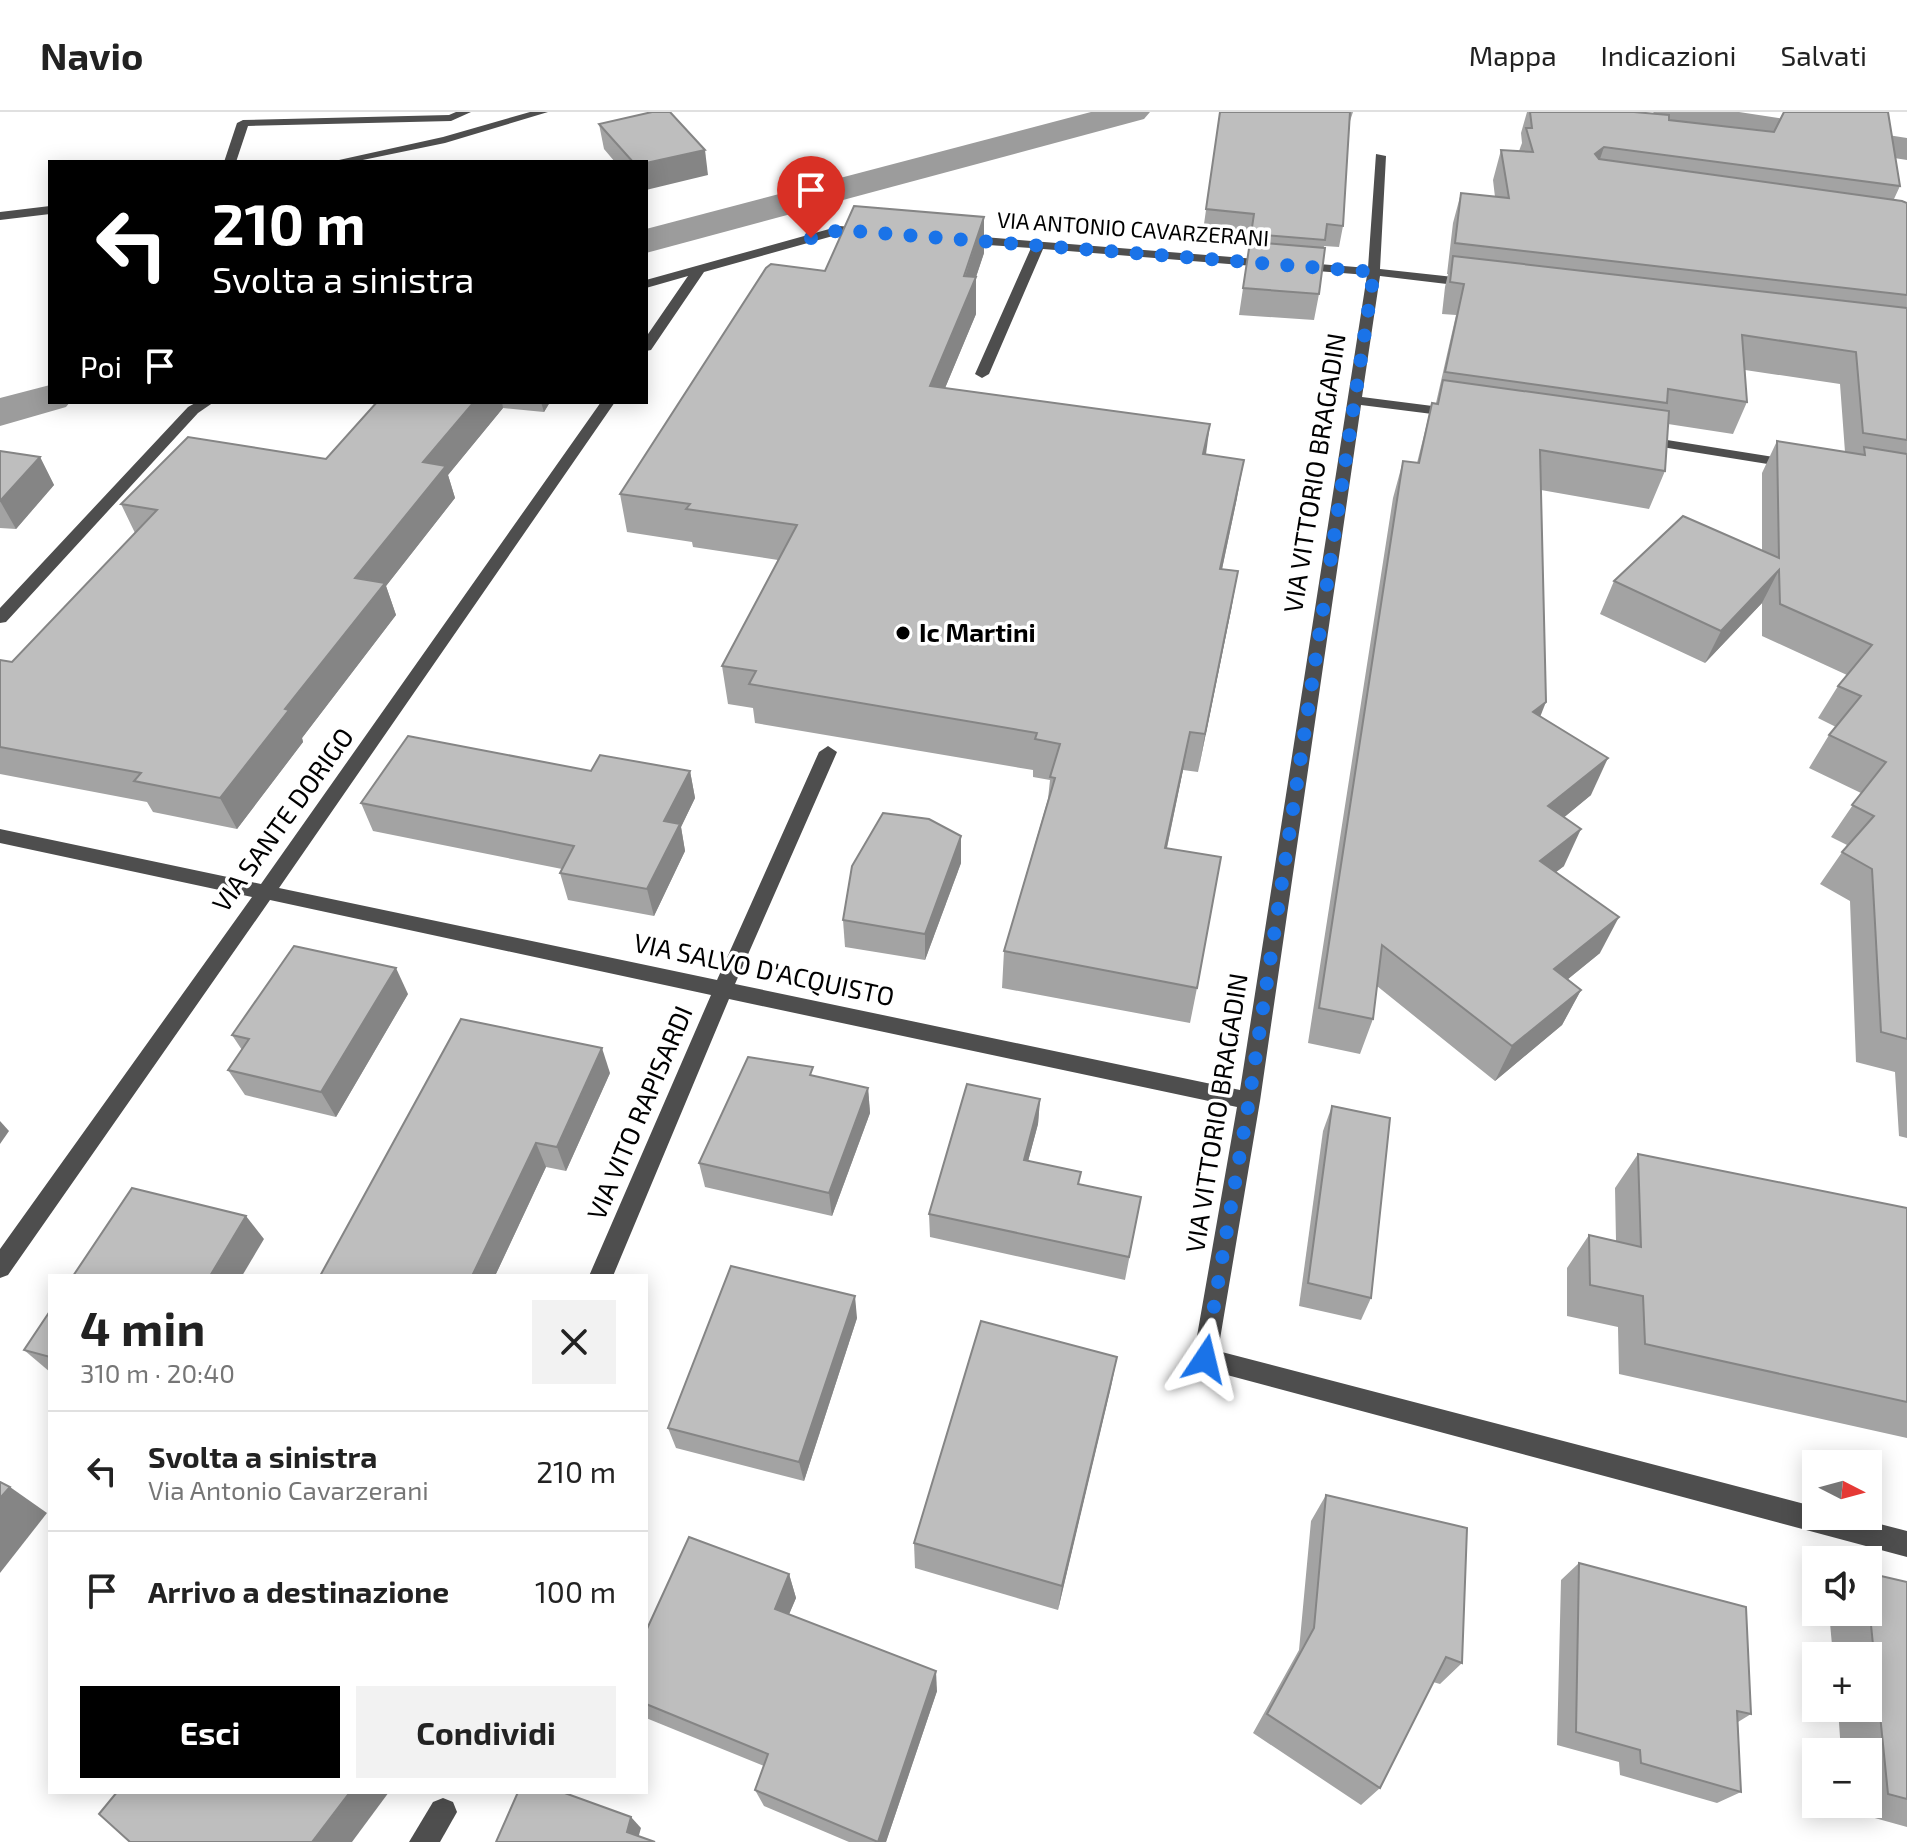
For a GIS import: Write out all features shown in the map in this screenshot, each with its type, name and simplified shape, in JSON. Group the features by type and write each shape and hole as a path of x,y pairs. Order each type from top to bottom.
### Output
{"street":[{"path":"228,160 243,123 451,118 465,112"},
{"path":"346,160 445,140 542,112"},
{"name":"VIA VITTORIO BRAGADIN","path":"1380,156 1374,272 1249,1101 1205,1359 1907,1544"},
{"path":"0,217 48,210"},
{"path":"648,283 840,230 885,234"},
{"name":"VIA ANTONIO CAVARZERANI","path":"947,238 1374,272 1484,284"},
{"path":"982,374 1038,246"},
{"path":"648,344 699,270"},
{"path":"1355,400 1476,416"},
{"path":"0,618 193,410 204,404"},
{"name":"VIA SANTE DORIGO","path":"0,1268 383,729 607,404"},
{"path":"1628,438 1814,467"},
{"name":"VIA VITO RAPISARDI","path":"602,1274 828,752"},
{"path":"0,836 268,890"},
{"name":"VIA SALVO D'ACQUISTO","path":"268,890 1249,1101"},
{"path":"423,1842 443,1812"}],"building":[{"path":"652,112 670,112 705,150 648,163 648,160 631,160 599,124"},
{"path":"1220,112 1350,112 1343,226 1327,224 1325,240 1251,234 1254,214 1206,209"},
{"path":"1530,112 1634,112 1669,115 1669,120 1774,132 1784,112 1888,112 1900,186 1604,147 1595,154 1599,159 1907,203 1907,295 1455,243 1461,193 1509,198 1501,150 1533,152 1526,128 1532,128"},
{"path":"854,206 984,217 964,276 976,277 930,386 1210,424 1203,454 1244,460 1220,569 1238,571 1205,734 1190,732 1165,848 1221,857 1197,988 1004,951 1055,778 1050,777 1060,744 1035,739 1037,733 749,684 756,671 722,666 797,525 686,509 690,504 620,494 766,268 771,264 825,271"},
{"path":"1250,242 1325,248 1319,294 1243,288"},
{"path":"1453,256 1907,308 1907,440 1863,433 1856,352 1742,335 1747,402 1668,389 1667,403 1445,372 1464,284 1450,282"},
{"path":"1443,380 1669,411 1665,471 1540,450 1546,702 1533,712 1608,758 1548,806 1581,829 1540,861 1619,917 1554,969 1581,990 1512,1046 1382,945 1373,1019 1319,1008 1403,461 1419,463 1432,403 1438,404"},
{"path":"375,404 472,404 423,462 446,466 355,578 385,583 285,709 289,710 220,798 134,781 141,773 0,747 0,660 12,662 157,510 121,504 188,437 326,459"},
{"path":"1777,441 1865,455 1864,447 1907,454 1907,1039 1881,1032 1872,869 1842,852 1874,816 1852,805 1886,762 1829,735 1861,696 1838,686 1872,645 1780,604 1779,570 1721,631 1614,581 1683,516 1779,558"},
{"path":"0,451 40,457 0,501"},
{"path":"408,736 591,771 600,755 690,771 664,821 680,824 647,889 560,873 574,846 361,803"},
{"path":"883,813 929,819 961,836 925,934 843,920 852,866"},
{"path":"294,946 396,968 321,1092 228,1070 249,1039 232,1035"},
{"path":"461,1019 602,1048 557,1147 536,1143 473,1274 321,1274"},
{"path":"748,1057 813,1067 810,1075 868,1088 829,1193 699,1163"},
{"path":"967,1084 1040,1099 1024,1160 1081,1172 1078,1184 1141,1197 1129,1257 929,1214"},
{"path":"1332,1106 1390,1118 1371,1298 1308,1283"},
{"path":"1638,1154 1907,1208 1907,1402 1645,1344 1643,1296 1590,1285 1589,1235 1641,1247"},
{"path":"132,1188 246,1216 211,1274 74,1274"},
{"path":"731,1266 855,1296 799,1462 668,1428"},
{"path":"48,1314 48,1356 24,1350"},
{"path":"981,1321 1117,1357 1062,1586 914,1543"},
{"path":"0,1482 10,1487 0,1498"},
{"path":"1326,1495 1467,1528 1462,1663 1446,1657 1380,1788 1267,1714 1314,1628"},
{"path":"689,1537 789,1574 775,1609 936,1671 878,1842 755,1790 768,1754 648,1705 648,1627"},
{"path":"1579,1563 1746,1607 1751,1714 1737,1711 1741,1792 1641,1763 1640,1750 1576,1732"},
{"path":"1882,1576 1907,1582 1907,1799 1888,1794 1881,1722 1882,1642 1873,1642 1871,1626 1882,1626"},
{"path":"115,1794 348,1794 312,1842 130,1842 99,1814"},
{"path":"517,1794 568,1794 631,1817 627,1832 655,1842 496,1842"}],"waterway":[{"path":"648,240 1132,112"},
{"path":"1671,112 1907,149"},
{"path":"0,412 48,399"}],"place":[{"name":"Ic Martini","path":"903,633"}],"route":[{"path":"811,238 840,230 1374,272 1249,1101 1205,1359"}]}
